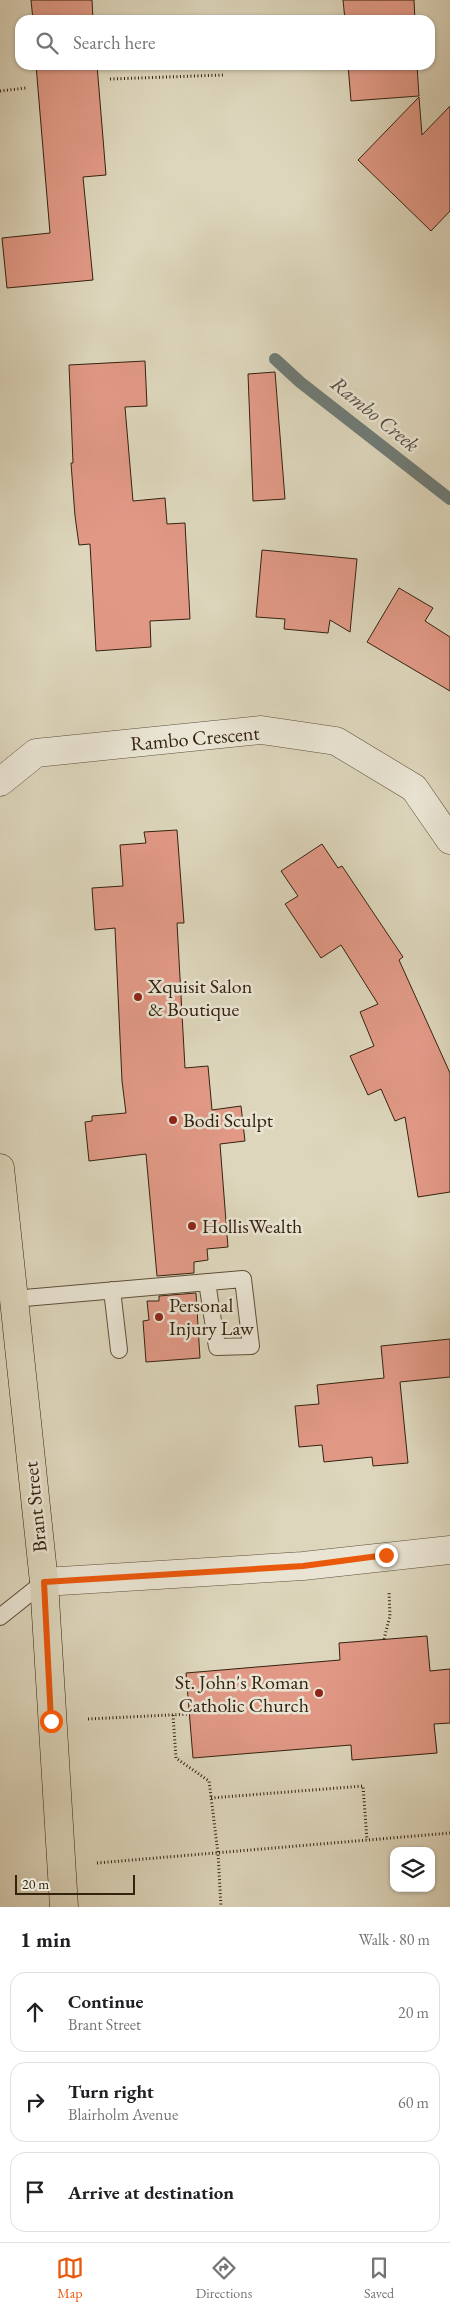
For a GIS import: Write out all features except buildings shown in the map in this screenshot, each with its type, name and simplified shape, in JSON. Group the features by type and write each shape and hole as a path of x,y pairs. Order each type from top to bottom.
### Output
{"main road":[{"name":"Brant Street","path":"0,1168 44,1582 51,1721 64,1907"}],"street":[{"name":"Rambo Crescent","path":"0,782 36,753 261,730 336,741 414,788 450,840"},
{"path":"44,1582 303,1566 386,1555 450,1550"}],"lane":[{"path":"13,1299 112,1290 207,1282 243,1279 251,1346 217,1347 207,1282"},
{"path":"112,1290 119,1350"},
{"path":"0,1618 44,1582"}],"path":[{"path":"110,80 223,75"},
{"path":"0,91 26,88"},
{"path":"384,1640 390,1609 386,1555"},
{"path":"51,1721 190,1714"},
{"path":"173,1715 176,1758 209,1781 218,1853 221,1907"},
{"path":"211,1798 363,1786 367,1840"},
{"path":"61,1865 450,1833"}],"waterway":[{"name":"Rambo Creek","path":"275,359 300,382 450,499"}],"place":[{"name":"Xquisit Salon & Boutique","path":"138,997"},
{"name":"Bodi Sculpt","path":"173,1120"},
{"name":"HollisWealth","path":"192,1226"},
{"name":"Personal Injury Law","path":"159,1317"},
{"name":"St. John's Roman Catholic Church","path":"319,1693"}],"route":[{"path":"51,1721 44,1582 303,1566 386,1555"}]}
